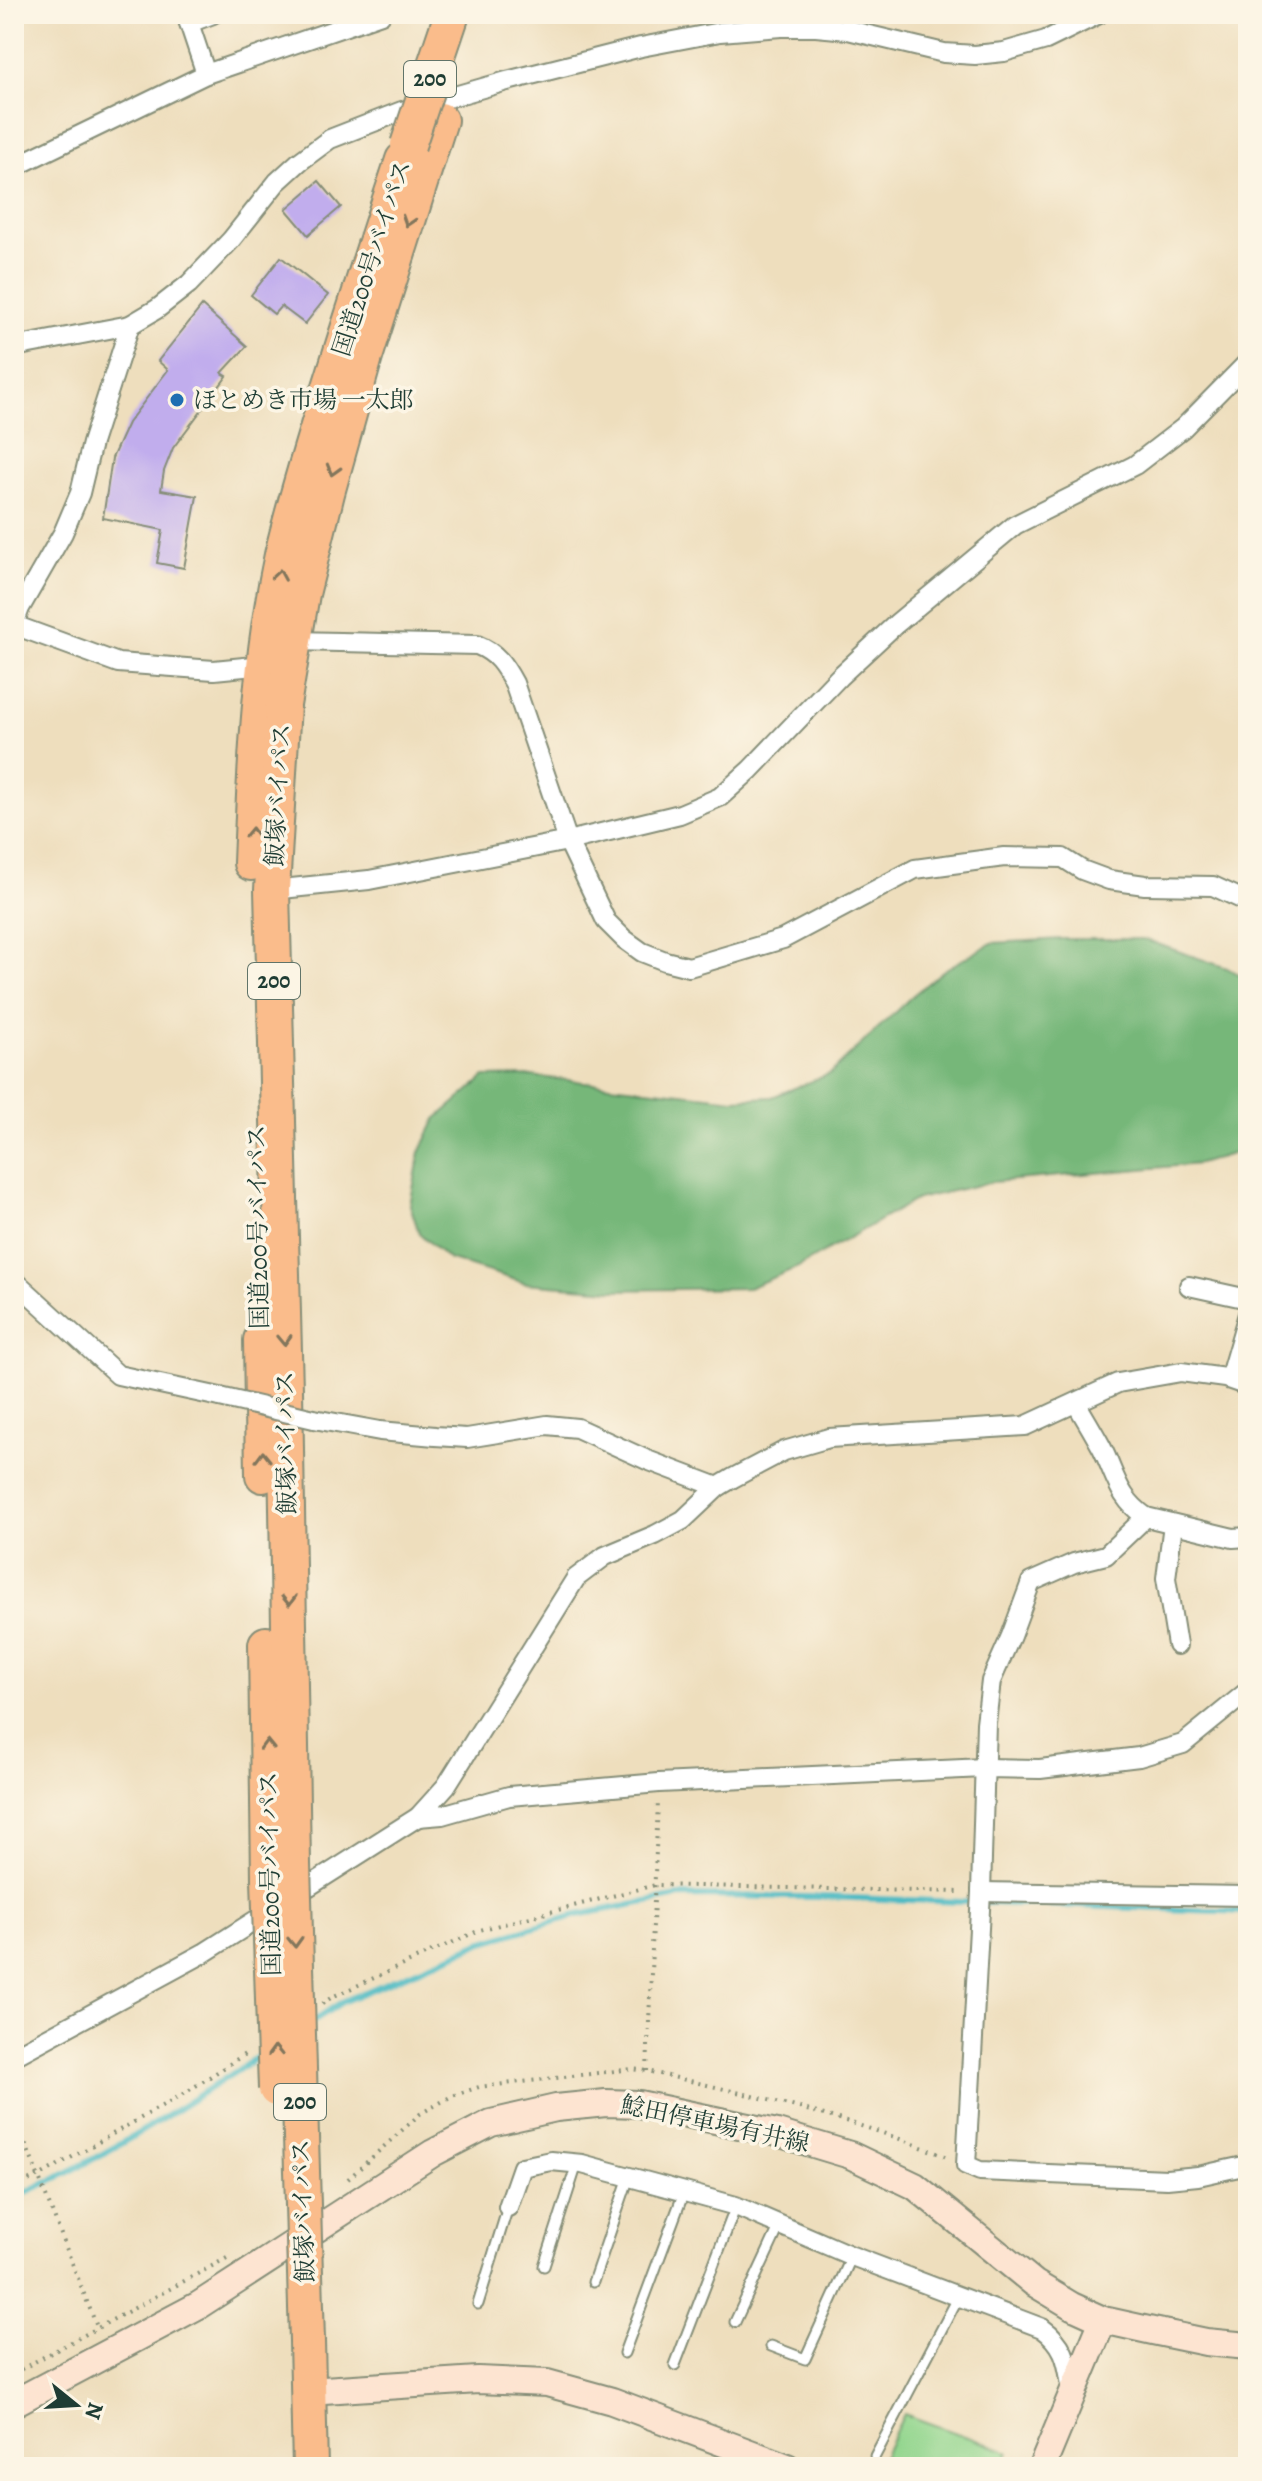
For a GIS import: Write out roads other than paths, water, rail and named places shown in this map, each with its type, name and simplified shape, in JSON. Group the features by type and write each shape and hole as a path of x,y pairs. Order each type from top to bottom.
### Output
{"highway":[{"name":"国道200号バイパス","path":"287,2467 296,2347 261,1344 250,890 255,765 264,665 282,556 362,283 452,14"},
{"name":"飯塚バイパス","path":"281,1872 285,1390 272,890 283,705 302,594 331,478 365,357 475,14"},
{"name":"200","path":"296,2347 308,2391 310,2467"}],"main road":[{"name":"鯰田停車場有井線","path":"14,2403 199,2305 433,2153 491,2123 556,2108 606,2103 639,2104 777,2133 850,2155 915,2186 1034,2283 1072,2306 1103,2320 1206,2342 1248,2346"},
{"path":"1042,2467 1103,2320"},
{"path":"308,2391 478,2380 547,2383 612,2401 787,2467"}],"street":[{"path":"206,74 187,19 213,14"},
{"path":"14,167 206,74 381,14"},
{"path":"14,347 130,325 157,309 189,284 231,240 277,182 299,162 330,139 402,111 641,47 720,32 816,27 848,30 944,53 975,55 1004,52 1046,40 1099,14"},
{"path":"130,325 92,443 80,493 63,533 14,624 118,663 214,670 264,665 294,641 477,645 493,652 514,683 568,841 606,921 642,952 689,967 783,939 915,869 1004,857 1063,858 1082,870 1109,880 1145,885 1213,886 1248,902"},
{"path":"272,890 369,880 568,841 680,814 720,797 896,624 1015,525 1135,465 1183,428 1248,362"},
{"path":"14,1280 118,1375 380,1431 467,1438 547,1425 577,1428 647,1460 718,1487"},
{"path":"1189,1286 1248,1299"},
{"path":"1229,1379 1248,1314"},
{"path":"14,2056 204,1953 418,1817 446,1786 576,1578 605,1556 683,1520 718,1487 784,1451 829,1438 1025,1426 1118,1383 1181,1372 1229,1379 1248,1386"},
{"path":"1076,1403 1103,1450 1115,1483 1133,1508 1146,1517 1173,1524 1233,1538 1248,1537"},
{"path":"1146,1517 1106,1555 1074,1563 1031,1582 991,1681 986,1723 981,1892 966,2165 980,2171 1167,2179 1248,2165"},
{"path":"1173,1524 1166,1578 1177,1645"},
{"path":"418,1817 442,1815 509,1796 659,1783 984,1768 1040,1769 1139,1757 1183,1744 1248,1691"},
{"path":"981,1892 1248,1896"},
{"path":"508,2207 522,2167 551,2161 577,2164 736,2206 852,2256 1042,2328 1054,2337 1065,2353 1072,2394"}],"lane":[{"path":"544,2266 577,2164"},
{"path":"593,2282 629,2177"},
{"path":"624,2353 684,2192"},
{"path":"675,2365 736,2206"},
{"path":"478,2304 508,2207"},
{"path":"735,2322 780,2225"},
{"path":"771,2346 805,2359 852,2256"},
{"path":"875,2456 959,2296"}],"waterway":[{"path":"310,2023 342,2002 483,1942 577,1915 679,1896 824,1897 1248,1912"},
{"path":"14,2197 110,2150 264,2053"}],"place":[{"name":"ほとめき市場 一太郎","path":"177,400"}]}
